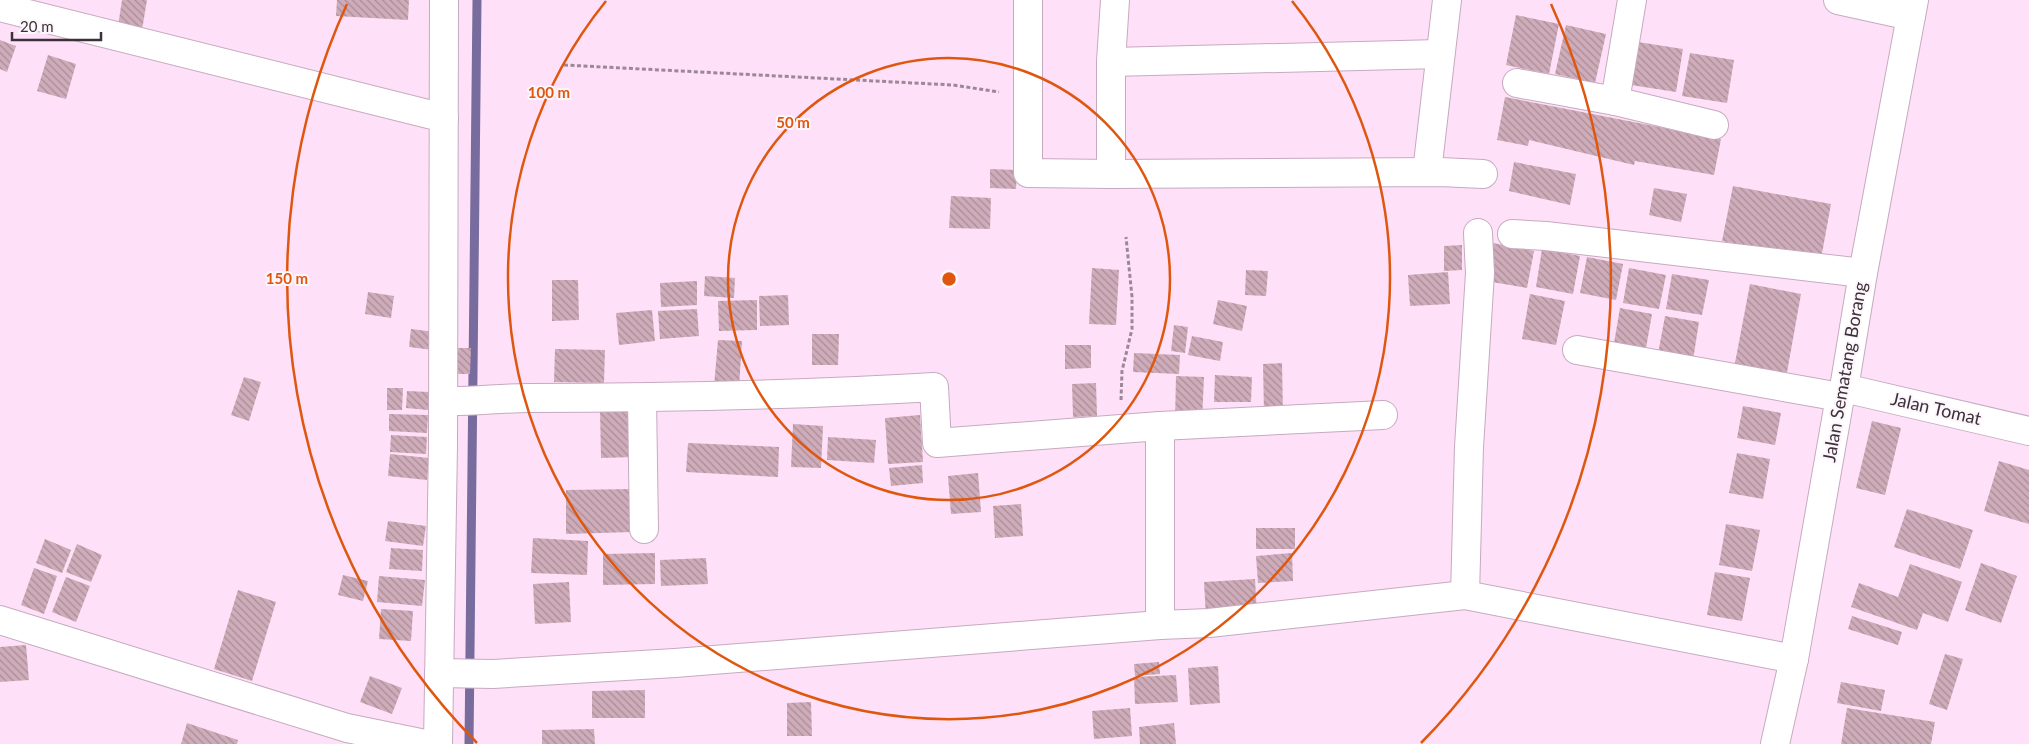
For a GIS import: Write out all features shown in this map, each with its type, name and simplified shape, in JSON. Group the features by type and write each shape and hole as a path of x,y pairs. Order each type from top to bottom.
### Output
{"street":[{"path":"438,744 450,673 455,401 444,118 444,0"},
{"path":"1028,0 1028,173 1427,172 1484,174"},
{"path":"1111,174 1111,62 1115,0"},
{"path":"1427,172 1447,0"},
{"path":"1615,101 1632,0"},
{"path":"1838,0 1913,8"},
{"path":"0,7 444,118"},
{"name":"Jalan Sematang Borang","path":"1775,744 1794,659 1863,273 1913,8"},
{"path":"1111,62 1440,54"},
{"path":"1517,83 1615,101 1714,125"},
{"path":"1465,596 1469,447 1480,273 1478,233"},
{"path":"1512,234 1546,236 1863,273"},
{"name":"Jalan Tomat","path":"1577,350 1842,392 2029,431"},
{"path":"455,401 505,398 642,398 934,387 937,443 1160,426 1383,415"},
{"path":"642,398 644,529"},
{"path":"1160,426 1160,625"},
{"path":"450,673 493,674 675,663 1160,625 1209,623 1465,596 1794,659"},
{"path":"0,620 347,728 425,744"}],"path":[{"path":"564,65 953,85 1027,95"},
{"path":"1120,429 1122,372 1132,321 1132,297 1126,238"}],"building":[{"path":"122,0 147,0 142,30 118,26"},
{"path":"337,0 409,0 408,20 336,16"},
{"path":"1516,15 1559,24 1549,74 1506,65"},
{"path":"1566,25 1606,34 1595,83 1555,74"},
{"path":"0,40 16,46 7,72 0,69"},
{"path":"1638,42 1683,49 1676,92 1631,85"},
{"path":"1690,53 1734,60 1727,103 1682,96"},
{"path":"48,55 76,64 66,99 37,91"},
{"path":"1505,97 1721,139 1714,175 1635,161 1634,165 1529,140 1528,146 1497,140"},
{"path":"1514,162 1576,174 1570,205 1509,191"},
{"path":"990,169 1017,170 1016,189 990,188"},
{"path":"1733,186 1831,204 1821,259 1722,241"},
{"path":"1654,188 1687,194 1681,222 1649,215"},
{"path":"951,196 991,198 990,229 949,228"},
{"path":"1493,243 1534,251 1527,288 1486,281"},
{"path":"1462,245 1462,270 1444,271 1444,246"},
{"path":"1542,249 1580,256 1573,294 1536,287"},
{"path":"1587,257 1623,264 1616,300 1580,293"},
{"path":"1092,268 1119,270 1116,325 1089,324"},
{"path":"1629,268 1666,275 1659,309 1623,303"},
{"path":"1246,270 1268,271 1266,296 1245,295"},
{"path":"1448,272 1450,304 1410,306 1408,275"},
{"path":"1672,274 1709,280 1702,315 1666,309"},
{"path":"705,276 735,278 734,298 704,296"},
{"path":"552,280 578,280 579,320 552,321"},
{"path":"697,281 697,305 661,307 660,283"},
{"path":"1750,284 1801,294 1786,378 1734,368"},
{"path":"368,292 394,296 391,318 365,314"},
{"path":"1530,294 1565,301 1556,345 1522,339"},
{"path":"788,295 789,325 760,326 759,296"},
{"path":"757,300 757,330 719,331 718,301"},
{"path":"1218,300 1247,306 1242,331 1213,324"},
{"path":"1620,308 1652,314 1645,354 1613,349"},
{"path":"697,309 699,336 660,339 658,311"},
{"path":"652,310 655,341 619,345 616,313"},
{"path":"1665,316 1699,322 1693,360 1658,354"},
{"path":"1174,325 1188,327 1185,353 1171,351"},
{"path":"411,329 435,332 433,350 409,347"},
{"path":"812,334 839,334 838,365 812,365"},
{"path":"1192,336 1223,342 1220,361 1188,355"},
{"path":"718,340 742,341 739,388 714,386"},
{"path":"1065,345 1091,345 1091,368 1065,369"},
{"path":"453,348 471,348 470,374 453,374"},
{"path":"555,349 605,350 604,383 554,382"},
{"path":"1134,353 1180,355 1179,374 1133,372"},
{"path":"1282,363 1283,412 1264,413 1263,364"},
{"path":"1215,375 1252,377 1251,402 1214,402"},
{"path":"1176,376 1204,377 1202,421 1175,420"},
{"path":"244,377 261,382 249,421 231,415"},
{"path":"1096,383 1097,416 1073,417 1072,384"},
{"path":"387,388 403,388 402,410 387,410"},
{"path":"407,391 429,392 428,410 406,408"},
{"path":"1743,406 1781,413 1775,445 1737,438"},
{"path":"634,408 635,457 601,458 600,409"},
{"path":"389,414 428,415 427,433 389,431"},
{"path":"920,415 923,462 888,464 885,418"},
{"path":"1872,421 1901,428 1885,495 1856,488"},
{"path":"793,424 823,426 821,468 791,467"},
{"path":"391,435 427,437 426,454 390,452"},
{"path":"828,437 876,440 874,463 827,460"},
{"path":"688,443 779,447 778,477 686,472"},
{"path":"1737,453 1770,459 1763,499 1729,493"},
{"path":"390,454 429,458 427,480 388,476"},
{"path":"1999,461 2029,470 2029,524 1984,511"},
{"path":"922,465 923,483 891,486 889,468"},
{"path":"978,473 981,512 951,514 948,476"},
{"path":"632,489 633,532 566,534 566,490"},
{"path":"1021,504 1023,536 995,538 993,506"},
{"path":"1907,509 1973,530 1960,569 1894,547"},
{"path":"388,521 426,526 423,546 385,541"},
{"path":"1726,524 1760,530 1752,571 1719,565"},
{"path":"1256,528 1295,528 1295,549 1256,549"},
{"path":"533,538 588,541 587,575 531,573"},
{"path":"45,539 71,550 62,573 36,563"},
{"path":"77,544 102,555 91,582 66,572"},
{"path":"391,548 423,550 422,571 389,569"},
{"path":"655,553 655,584 603,585 603,554"},
{"path":"1292,553 1293,581 1258,583 1256,556"},
{"path":"706,558 708,584 661,586 660,560"},
{"path":"1981,563 2017,576 2001,623 1965,610"},
{"path":"1910,564 1962,582 1948,622 1923,613 1917,630 1851,607 1859,583 1898,597"},
{"path":"34,568 57,576 44,614 21,605"},
{"path":"1715,572 1750,578 1742,621 1707,615"},
{"path":"343,575 368,581 363,601 338,595"},
{"path":"379,576 425,580 422,606 377,602"},
{"path":"66,577 90,586 76,622 52,612"},
{"path":"1255,579 1257,614 1206,617 1204,582"},
{"path":"569,582 571,622 535,624 533,584"},
{"path":"238,590 276,602 252,681 214,669"},
{"path":"381,609 413,611 411,641 379,639"},
{"path":"1852,616 1902,632 1898,645 1848,629"},
{"path":"26,645 29,680 0,682 0,647"},
{"path":"1945,654 1963,659 1947,710 1929,704"},
{"path":"1159,662 1160,674 1135,676 1134,664"},
{"path":"1218,666 1220,703 1190,705 1188,668"},
{"path":"1176,675 1178,702 1135,704 1134,677"},
{"path":"370,676 402,688 392,714 360,702"},
{"path":"1841,682 1885,690 1881,711 1837,703"},
{"path":"645,690 645,718 592,718 592,691"},
{"path":"811,702 812,736 787,736 787,703"},
{"path":"1130,708 1132,736 1094,739 1092,711"},
{"path":"1847,708 1935,722 1931,744 1841,744"},
{"path":"187,723 238,740 237,744 181,744"},
{"path":"1174,723 1176,744 1140,744 1139,727"},
{"path":"594,729 595,744 542,744 542,730"}],"waterway":[{"path":"469,744 477,0"}]}
